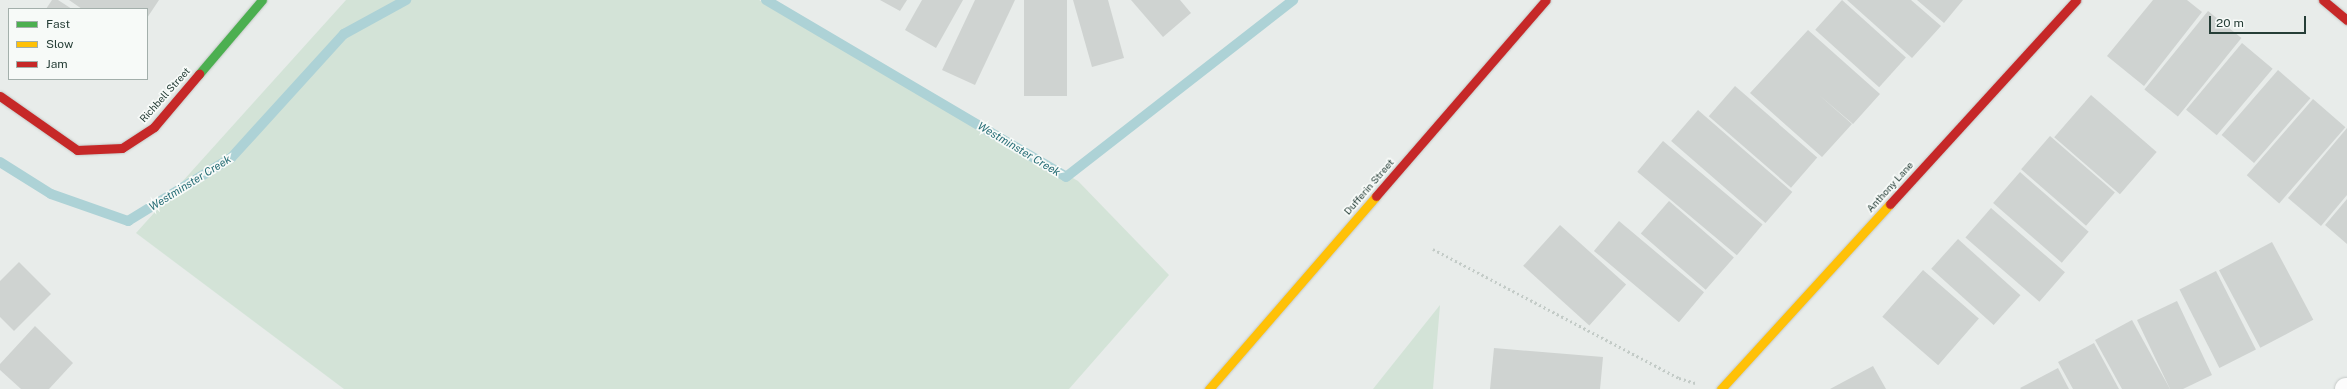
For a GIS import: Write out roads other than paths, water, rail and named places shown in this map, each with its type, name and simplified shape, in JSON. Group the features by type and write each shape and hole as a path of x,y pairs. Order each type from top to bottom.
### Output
{"street":[{"name":"Richbell Street","path":"0,96 77,150 122,148 154,127 262,0"},
{"name":"Dufferin Street","path":"1209,389 1546,0"},
{"name":"Anthony Lane","path":"1721,389 2076,0"},
{"path":"2323,0 2347,20"}],"waterway":[{"name":"Westminster Creek","path":"0,162 51,194 128,221 231,158 344,34 406,0"},
{"name":"Westminster Creek","path":"766,0 1066,177 1293,0"}]}
